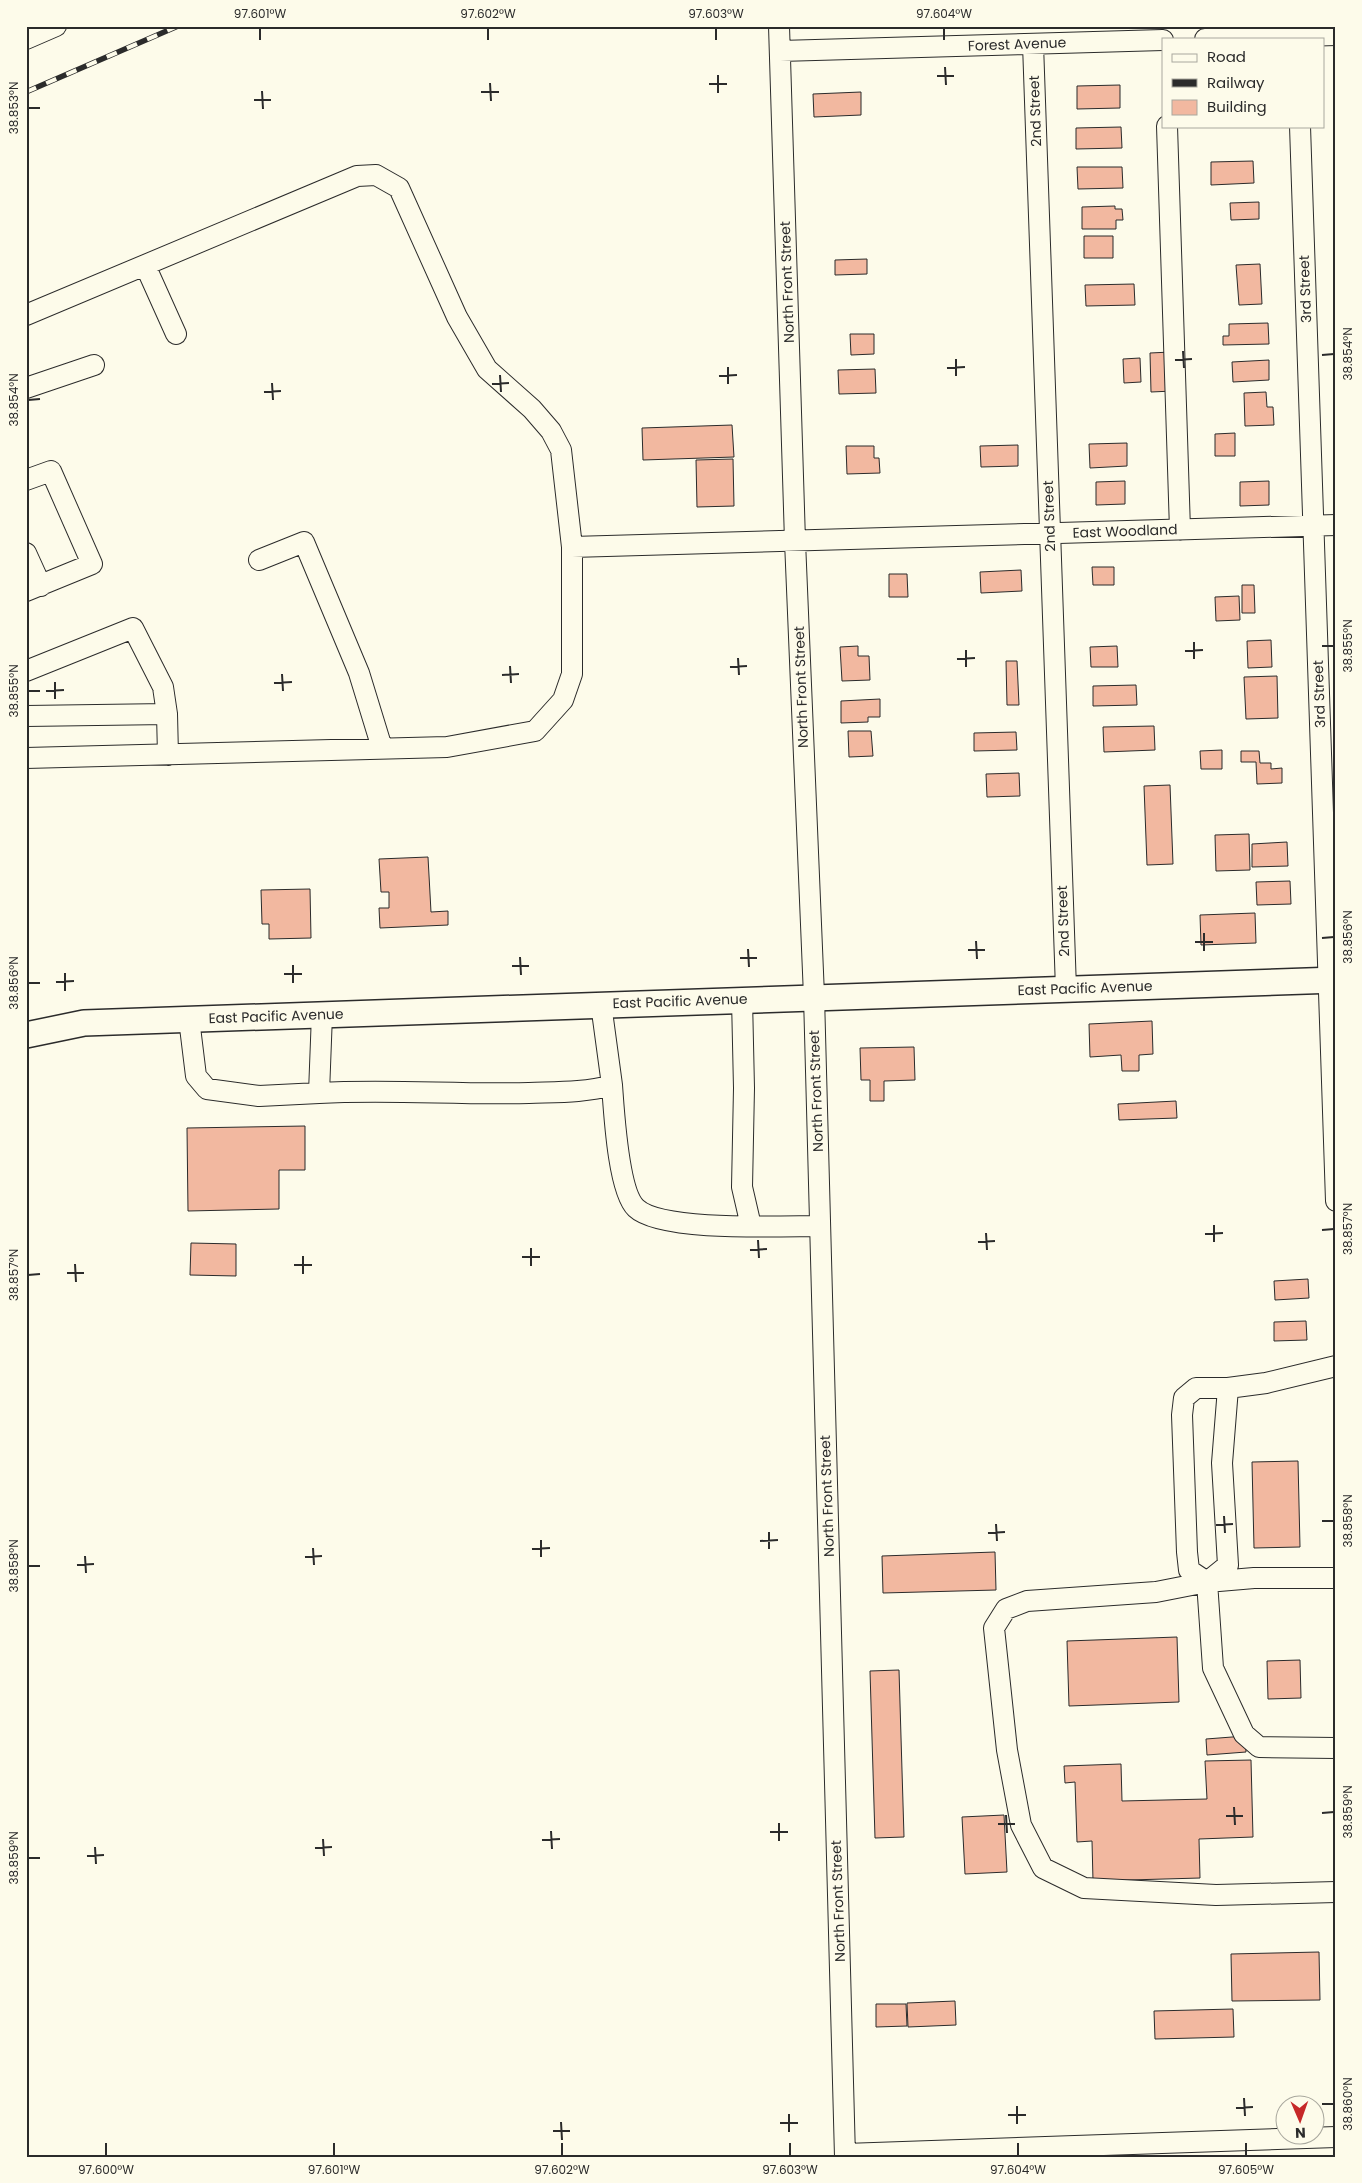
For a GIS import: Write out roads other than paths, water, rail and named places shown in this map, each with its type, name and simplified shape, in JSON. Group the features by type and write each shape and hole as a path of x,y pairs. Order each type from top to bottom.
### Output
{"main road":[{"name":"East Pacific Avenue","path":"26,1036 84,1023 814,996 1332,980"}],"street":[{"path":"26,39 56,26"},
{"name":"North Front Street","path":"779,26 795,541 814,996 845,2156"},
{"path":"1251,38 1336,35"},
{"name":"Forest Avenue","path":"780,51 1162,40"},
{"name":"2nd Street","path":"1033,44 1066,989"},
{"path":"1167,128 1180,530"},
{"name":"3rd Street","path":"1300,128 1313,526 1332,980 1336,1202"},
{"path":"26,315 357,176 376,175 399,188 457,317 487,369 532,409 551,430 561,450 572,547 572,674 563,700 535,731 447,746 26,758"},
{"path":"145,265 176,334"},
{"path":"26,388 94,365"},
{"path":"26,480 50,471 92,564 33,588 26,554"},
{"name":"East Woodland","path":"572,547 1336,526"},
{"path":"259,560 304,542 359,673 382,748"},
{"path":"26,671 133,628 163,687 167,714 168,755"},
{"path":"26,716 167,714"},
{"path":"742,999 744,1088 742,1187 751,1226"},
{"path":"601,1004 621,1173 635,1207 656,1219 723,1226 820,1226"},
{"path":"319,1093 322,1014"},
{"path":"189,1019 196,1076 207,1089 259,1096 349,1091 488,1094 591,1091 612,1085"},
{"path":"1207,1582 1189,1570 1182,1415 1184,1398 1196,1388 1228,1388 1266,1383 1336,1366"},
{"path":"1207,1582 1228,1565 1222,1463 1228,1388"},
{"path":"1336,1578 1254,1578 1207,1582 1156,1592 1027,1601 1006,1609 994,1628 1007,1750 1021,1825 1043,1868 1084,1888 1216,1895 1336,1892"},
{"path":"1207,1582 1213,1668 1244,1734 1259,1747 1336,1748"},
{"path":"845,2156 1336,2137"}],"railway":[{"path":"26,92 178,26"}]}
